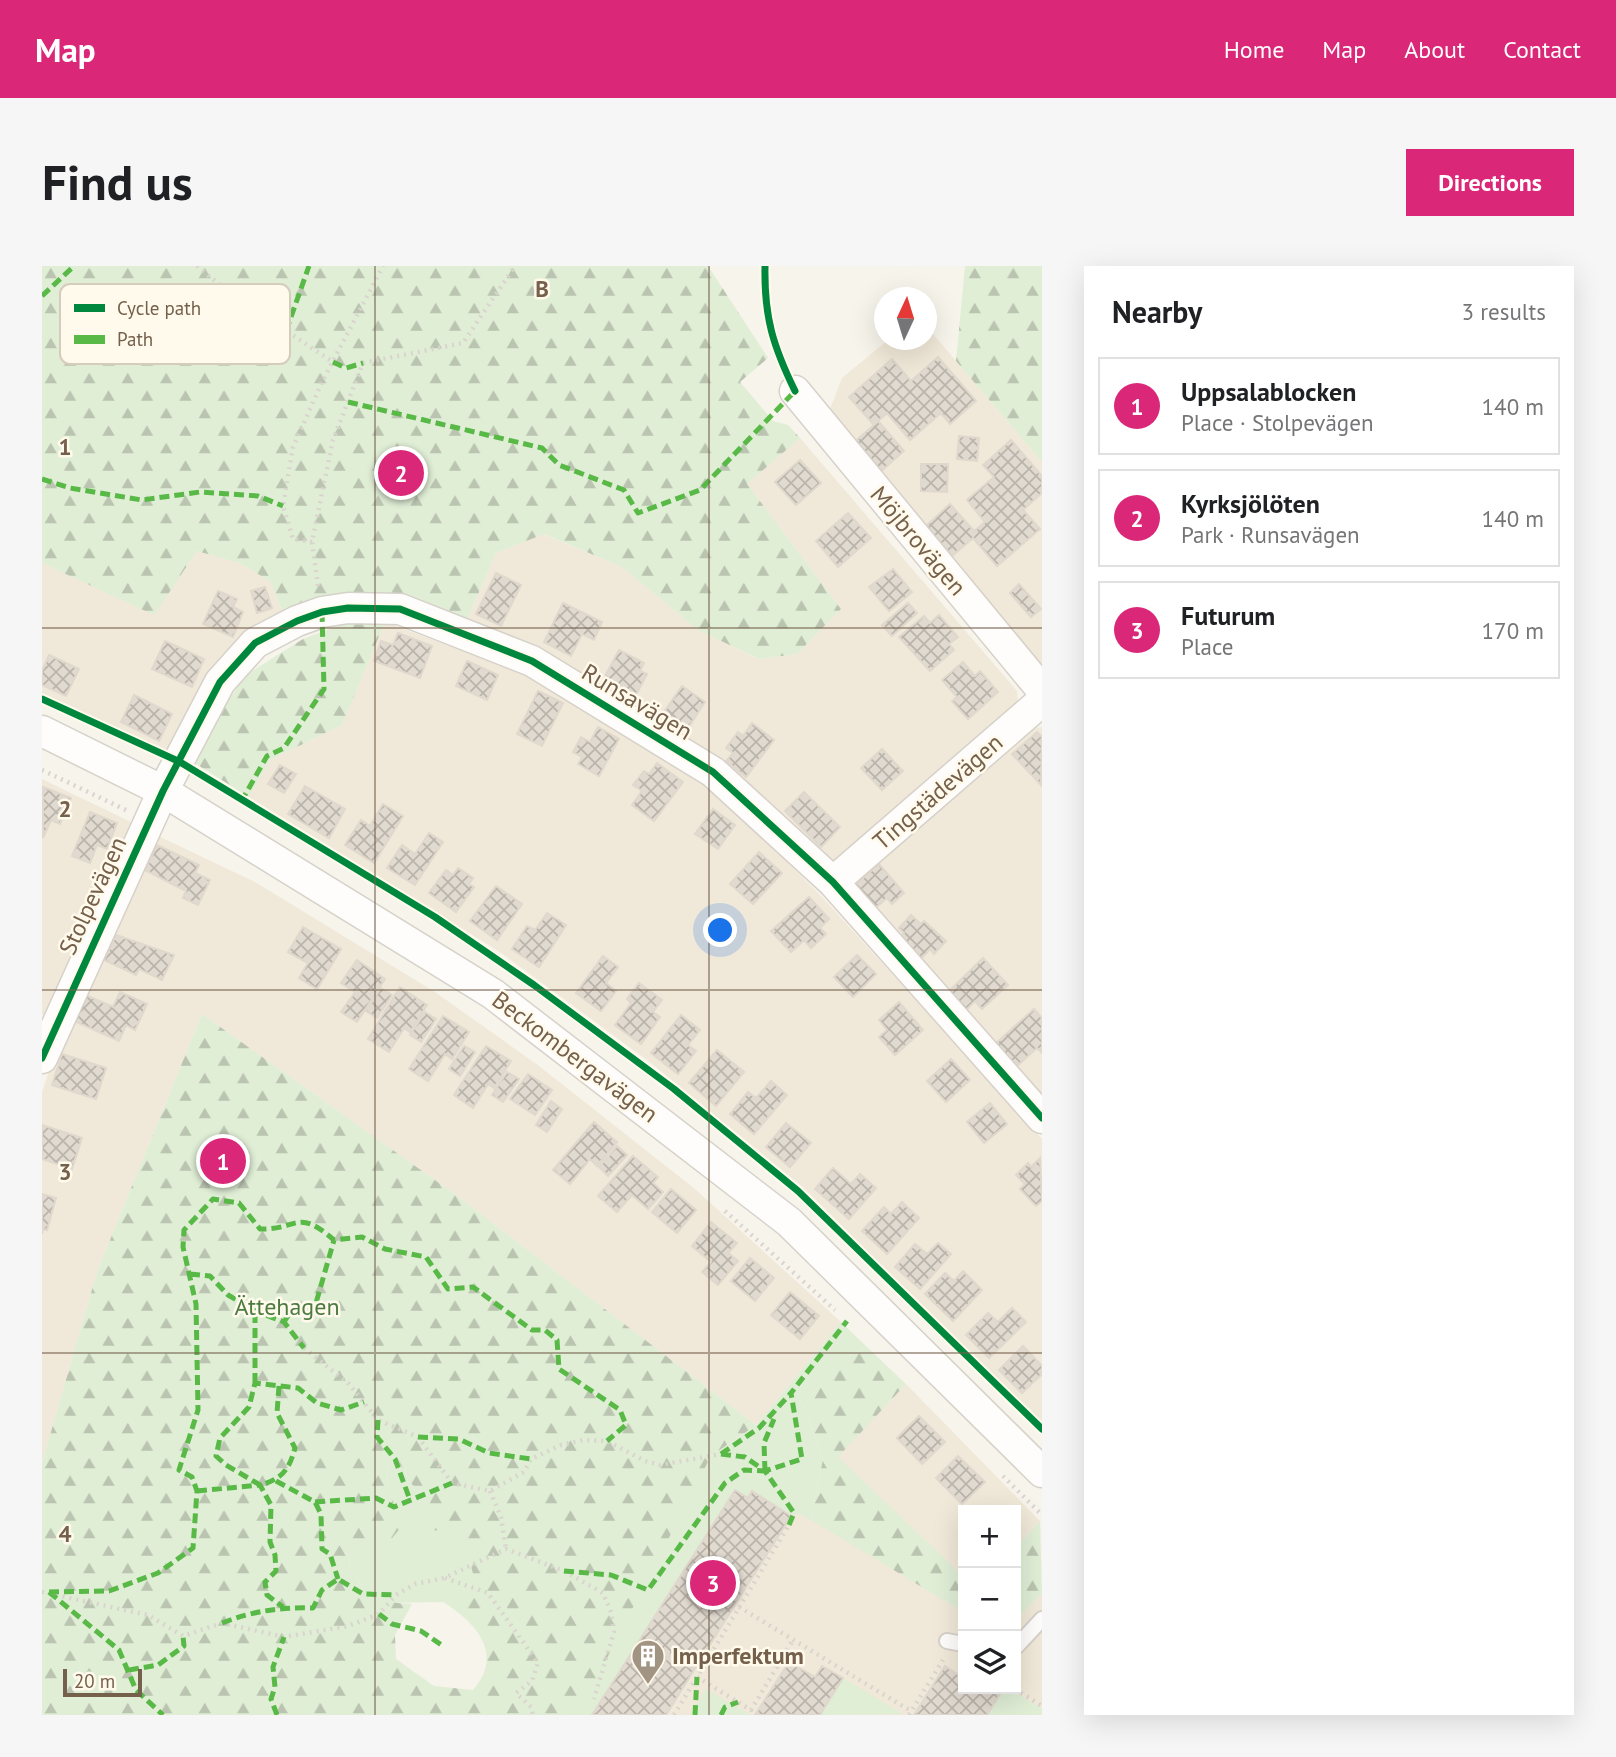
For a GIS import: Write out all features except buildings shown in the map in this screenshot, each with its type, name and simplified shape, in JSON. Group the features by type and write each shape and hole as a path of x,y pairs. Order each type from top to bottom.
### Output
{"street":[{"name":"Möjbrovägen","path":"794,391 1042,690"},
{"name":"Runsavägen","path":"163,791 220,682 255,643 322,611 348,608 400,609 532,661 713,772 833,882 1042,1118"},
{"name":"Tingstädevägen","path":"833,882 1042,701"},
{"name":"Beckombergavägen","path":"42,731 163,791 493,994 789,1222 1042,1472"},
{"name":"Stolpevägen","path":"45,1041 163,791"}],"lane":[{"path":"1021,1642 1042,1619"},
{"path":"947,1641 958,1643"}],"path":[{"path":"197,266 219,284"},
{"path":"312,542 293,539 283,506 293,447 383,266"},
{"path":"322,611 312,542 333,440 363,363 463,343 515,266"},
{"path":"290,333 333,362"},
{"path":"42,770 149,821"},
{"path":"716,1202 837,1312"},
{"path":"304,1348 349,1384 378,1420 418,1437 452,1483 490,1491 524,1472 531,1460 561,1444 583,1440 607,1441 645,1461 660,1465 721,1454"},
{"path":"999,1471 1042,1515"},
{"path":"490,1491 502,1517 506,1549"},
{"path":"674,1715 789,1525"},
{"path":"42,1592 148,1615 183,1636 222,1623 284,1637 348,1626 379,1614 396,1595 415,1584 444,1578 506,1549 564,1571 603,1593 611,1612 614,1632 594,1699"},
{"path":"444,1578 488,1593 538,1663 532,1681 516,1693 531,1707 533,1715"},
{"path":"739,1607 910,1713 943,1658 953,1661"},
{"path":"697,1677 751,1710 793,1640"},
{"path":"1021,1693 1042,1706"}],"shaded area":[{"path":"937,339 1042,462 1042,672 827,417 842,378 876,350 937,350"},
{"path":"800,438 1017,691 1018,704 842,859 825,860 466,622 496,553 543,534 622,567 698,630 758,659 797,654 841,609 747,484"},
{"path":"197,551 239,563 270,581 285,618 175,754 42,693 42,563 154,614"},
{"path":"385,622 527,675 707,782 822,897 1042,1139 1042,1426 804,1188 651,1063 500,952 249,797 270,760 342,725"},
{"path":"1042,727 1042,1107 868,911 853,882 1035,728"},
{"path":"42,779 139,826 84,921 49,1011 42,1015"},
{"path":"154,834 255,882 435,992 539,1066 695,1189 841,1322 756,1425 460,1198 202,1014 97,1272 42,1463 42,1092 61,1037"},
{"path":"906,1384 1040,1521 1021,1542 1021,1505 958,1505 958,1571 837,1457"},
{"path":"711,1456 958,1609 958,1694 1021,1694 1021,1615 1042,1593 1042,1715 565,1715"}],"green space":[{"path":"42,266 708,266 768,358 740,382 773,421 788,425 800,438 747,484 841,609 797,654 759,659 698,630 622,567 544,534 496,553 466,622 285,618 270,581 239,563 197,551 154,615 42,563"},
{"path":"965,266 1042,266 1042,462 956,361"},
{"path":"385,622 342,725 270,760 249,797 196,764 215,723 244,676 303,639 340,625"},
{"name":"Ättehagen","path":"202,1014 460,1198 756,1425 711,1456 588,1695 565,1715 42,1715 42,1463 97,1272","holes":["388,1464 398,1464 405,1469 408,1482 417,1488 422,1496 421,1516 432,1530 445,1531 451,1537 461,1548 471,1567 474,1582 443,1602 466,1620 482,1640 486,1664 482,1677 473,1690 434,1686 396,1659 395,1635 412,1604 389,1602 375,1597 349,1569 350,1556 366,1541 390,1541 401,1527 386,1478"]},
{"path":"841,1322 867,1347 841,1359 804,1405 823,1459 811,1520 800,1514 791,1516 752,1491 748,1498 735,1490 592,1715 565,1715 588,1695 711,1456 756,1425"},
{"path":"867,1347 906,1384 838,1457 958,1571 958,1609 811,1520 823,1459 804,1405 841,1359"},
{"path":"388,1464 398,1464 405,1469 408,1482 418,1488 424,1503 467,1554 473,1569 474,1582 443,1602 382,1603 368,1593 349,1569 350,1556 366,1541 390,1541 400,1527 386,1478"},
{"path":"1040,1521 1042,1593 1021,1615 1021,1568 1021,1542"},
{"path":"843,1678 903,1714 820,1715"},
{"path":"706,1689 751,1715 690,1715"},
{"path":"1000,1694 1018,1694 1042,1709 1042,1715 987,1715"}],"marked path":[{"path":"42,296 74,266"},
{"path":"290,320 309,266"},
{"path":"333,362 346,368 363,363"},
{"path":"348,402 542,448 559,465 624,490 638,513 700,490 795,391"},
{"path":"42,479 70,488 142,500 200,492 258,496 283,506"},
{"path":"241,802 267,756 284,748 324,689 322,612"},
{"path":"49,1592 109,1591 158,1573 193,1548 197,1491 192,1477 179,1470 198,1410 196,1304 183,1247 184,1230 213,1199 239,1203 260,1229 304,1222 312,1224 334,1240 362,1237 385,1249 426,1257 448,1289 473,1287 532,1330 545,1330 557,1340 559,1369 620,1410 626,1425 607,1441"},
{"path":"284,1322 291,1311 314,1310 334,1240"},
{"path":"190,1274 210,1276 228,1295 255,1311 284,1322 304,1348"},
{"path":"255,1311 255,1383"},
{"path":"789,1525 794,1513 765,1471 802,1459 791,1393 847,1321"},
{"path":"279,1386 277,1413 295,1448 284,1472 274,1480 260,1485 216,1456 220,1438 249,1407 255,1383 298,1388 317,1403 341,1410 364,1402"},
{"path":"721,1454 759,1428 791,1393"},
{"path":"765,1471 764,1443 774,1419"},
{"path":"378,1420 377,1437 395,1459 410,1500"},
{"path":"418,1437 459,1439 489,1453 531,1459"},
{"path":"721,1454 745,1457 765,1471"},
{"path":"564,1571 611,1575 648,1590 725,1483 744,1470 765,1471"},
{"path":"276,1481 315,1502 321,1514 322,1549 330,1554 338,1579"},
{"path":"315,1502 376,1498 394,1507 452,1483"},
{"path":"197,1491 260,1485 271,1505 270,1542 275,1555 276,1571 265,1582 267,1595 283,1607"},
{"path":"222,1623 267,1611 313,1608 322,1590 338,1579 363,1594 396,1595"},
{"path":"49,1592 119,1650 136,1690 163,1715"},
{"path":"379,1614 392,1624 421,1631 443,1646"},
{"path":"129,1670 158,1665 184,1646 183,1636"},
{"path":"277,1715 271,1699 275,1687 273,1667 284,1637"},
{"path":"695,1715 697,1677"},
{"path":"721,1715 725,1707 738,1702"}],"cycle path":[{"path":"765,266 766,301 771,331 795,391"},
{"path":"42,1058 163,791 220,682 255,643 297,621 322,612 348,608 400,609 532,661 713,772 833,882 1042,1118"},
{"path":"42,699 180,762 435,917 534,985 674,1089 798,1191 1042,1429"}],"place":[{"name":"Kyrksjölöten","path":"401,473"},
{"name":"Uppsalablocken","path":"223,1161"},
{"name":"Futurum","path":"713,1583"},
{"name":"Imperfektum","path":"648,1686"}]}
